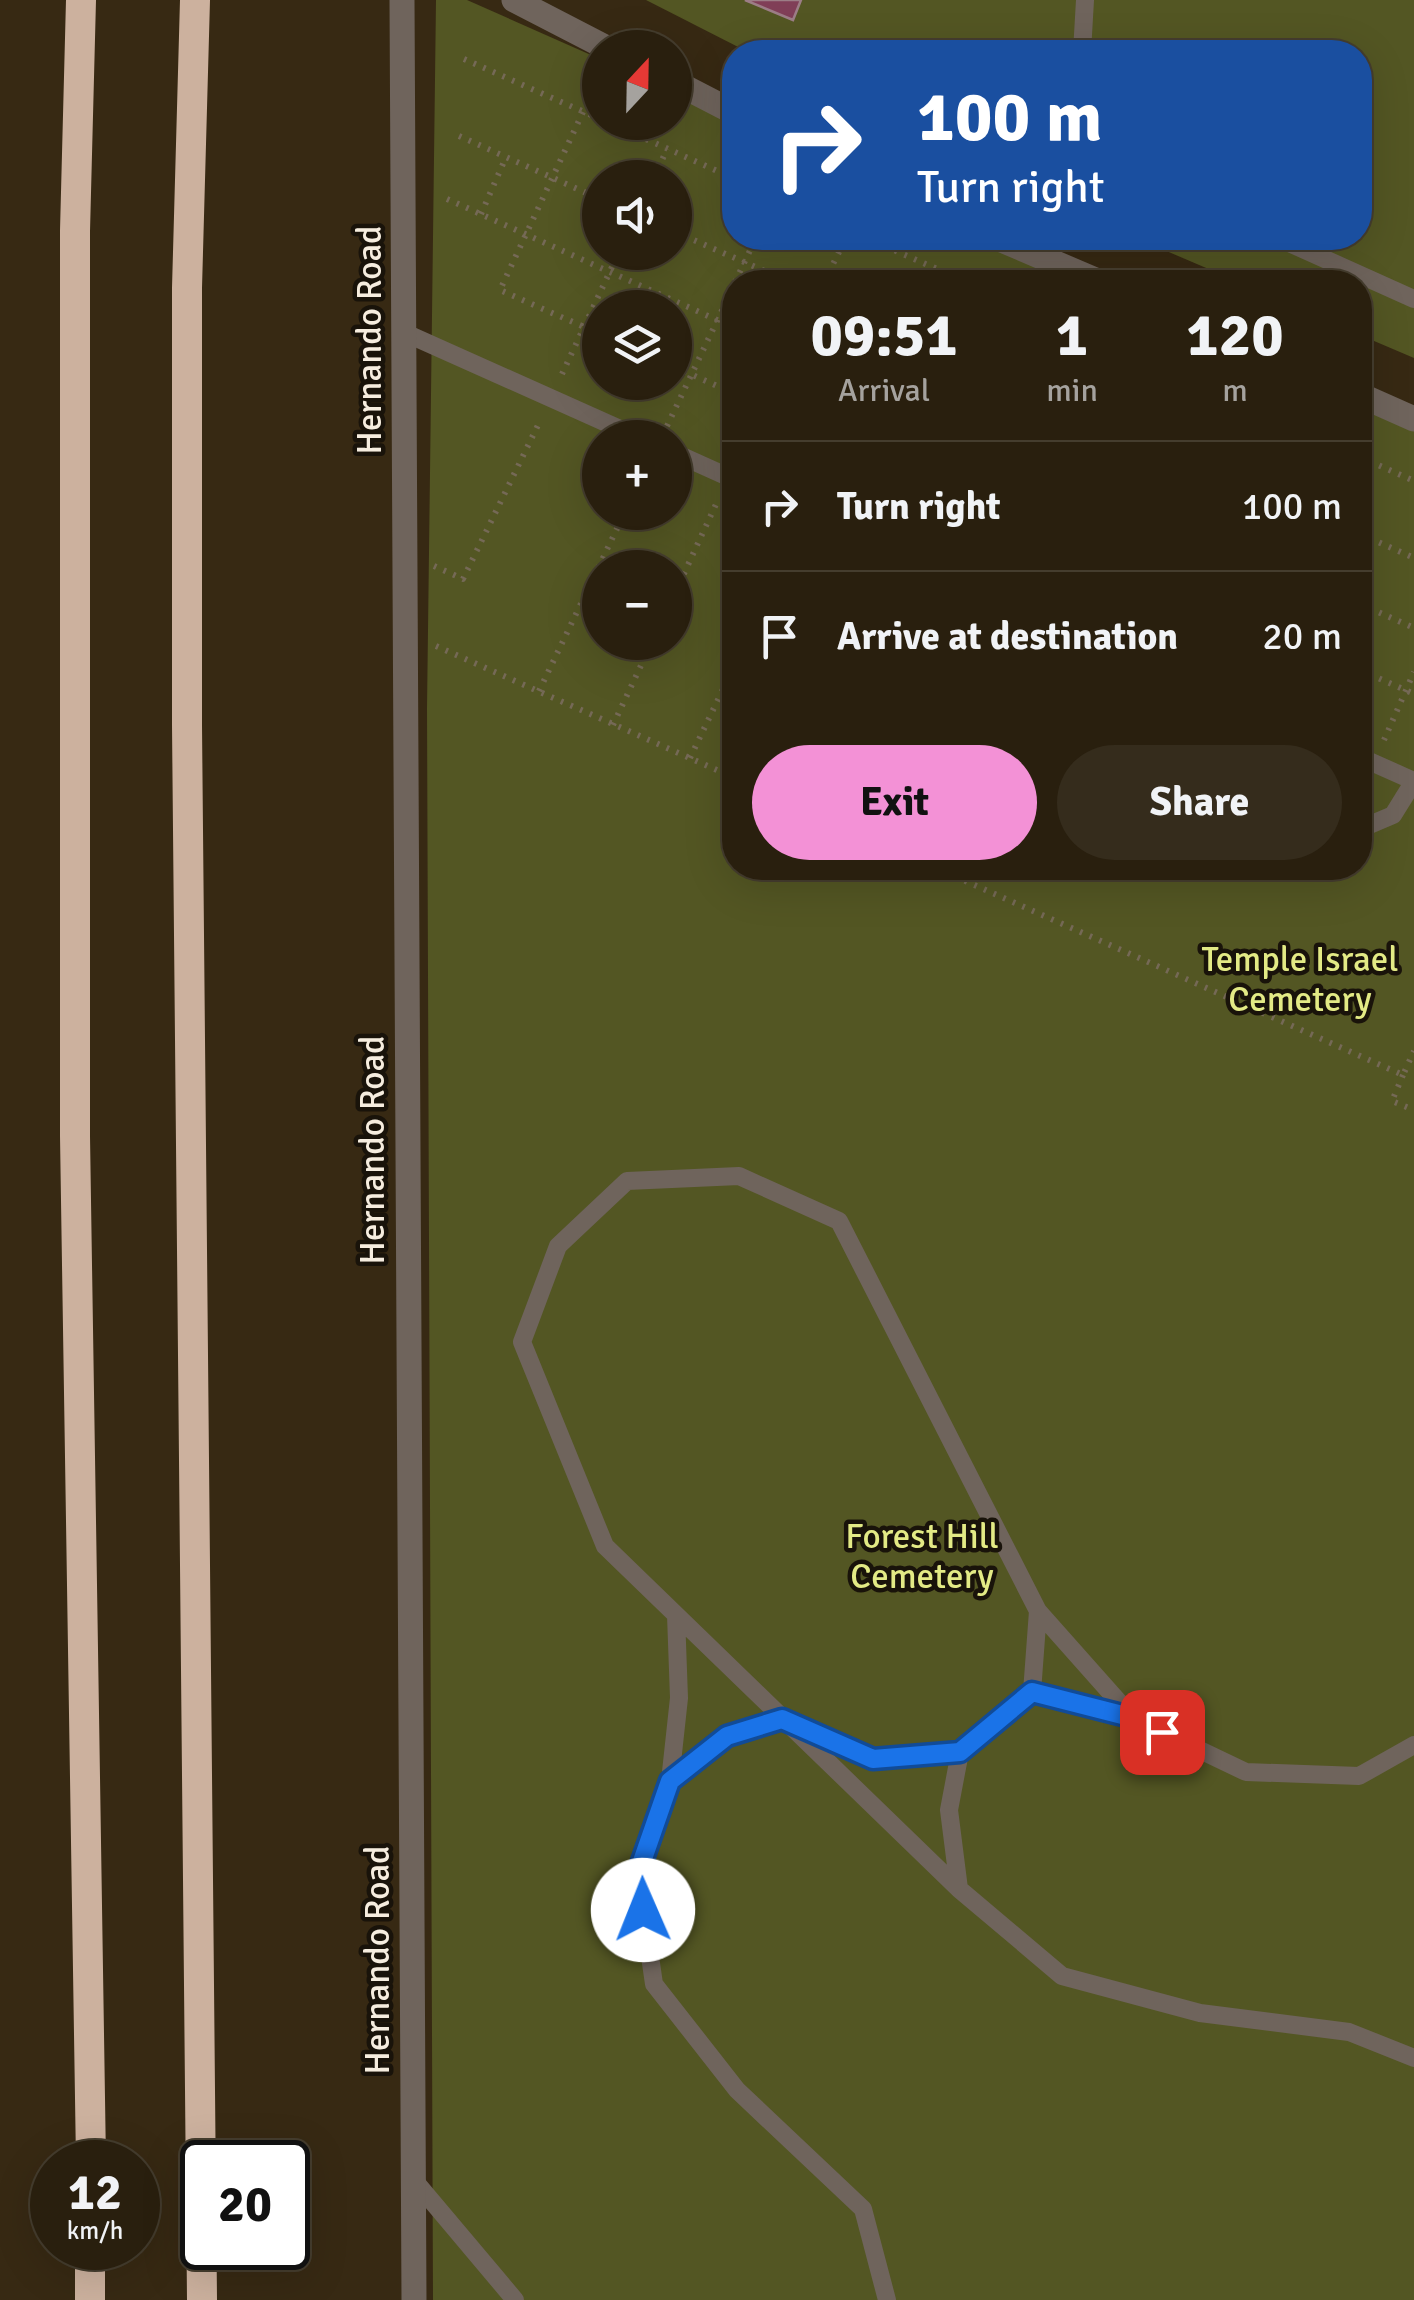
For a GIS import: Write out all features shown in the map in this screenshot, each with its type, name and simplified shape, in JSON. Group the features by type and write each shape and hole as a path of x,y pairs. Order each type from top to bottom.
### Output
{"highway":[{"path":"81,0 75,250 75,1136 91,2140"},
{"path":"195,0 187,288 187,725 202,2300"},
{"path":"90,2270 90,2300"}],"street":[{"name":"Hernando Road","path":"402,0 414,2300"},
{"path":"514,0 582,35"},
{"path":"692,91 722,106"},
{"path":"1025,250 1072,270"},
{"path":"1372,401 1414,419"}],"lane":[{"path":"1083,40 1085,0"},
{"path":"1305,250 1349,270"},
{"path":"1372,280 1414,299"},
{"path":"404,332 600,420"},
{"path":"692,460 722,474"},
{"path":"1372,762 1414,781 1393,815 1372,824"},
{"path":"1134,1718 1038,1611 838,1222 740,1176 627,1181 558,1246 522,1342 605,1546 959,1889 1062,1976 1200,2013 1349,2032 1414,2058"},
{"path":"670,1781 727,1736 782,1719 873,1759 960,1752 1032,1692 1038,1611"},
{"path":"676,1615 679,1698 670,1781 638,1873 654,1984 737,2090 863,2209 887,2300"},
{"path":"1032,1692 1134,1718 1246,1772 1359,1776 1414,1746"},
{"path":"959,1889 949,1810 960,1752"},
{"path":"414,2180 515,2300"}],"path":[{"path":"464,58 582,112"},
{"path":"582,114 500,290 582,326"},
{"path":"459,136 582,191"},
{"path":"647,140 722,173"},
{"path":"662,160 667,149"},
{"path":"480,214 506,157"},
{"path":"447,199 722,322"},
{"path":"692,239 762,270"},
{"path":"741,270 750,250"},
{"path":"894,250 939,270"},
{"path":"921,270 924,263"},
{"path":"601,290 610,270"},
{"path":"722,311 692,375 722,388"},
{"path":"405,553 463,580 582,331"},
{"path":"1372,462 1414,481"},
{"path":"692,559 722,498"},
{"path":"539,692 617,530"},
{"path":"1372,539 1414,558"},
{"path":"1372,609 1414,628"},
{"path":"403,631 722,772"},
{"path":"614,724 644,660"},
{"path":"1372,752 1410,692 1414,672"},
{"path":"1372,675 1410,692"},
{"path":"690,758 722,691"},
{"path":"963,880 1402,1075"},
{"path":"1414,1051 1392,1100 1414,1110"}],"green space":[{"name":"Forest Hill Cemetery","path":"436,0 467,0 582,51 582,140 692,140 692,101 722,114 722,250 1025,250 1070,270 722,270 722,880 1372,880 1372,405 1414,424 1414,2300 433,2300 427,709"},
{"path":"646,0 1414,0 1414,358 1372,340 1372,270 1211,270 1164,250 1372,250 1372,40 724,40"}],"building":[{"path":"745,0 801,0 793,20"}],"route":[{"path":"643,1910 638,1873 670,1781 727,1736 782,1719 873,1759 960,1752 1032,1692 1134,1718 1162,1732"}],"park label":[{"name":"Temple Israel Cemetery","path":"1300,979"}]}
